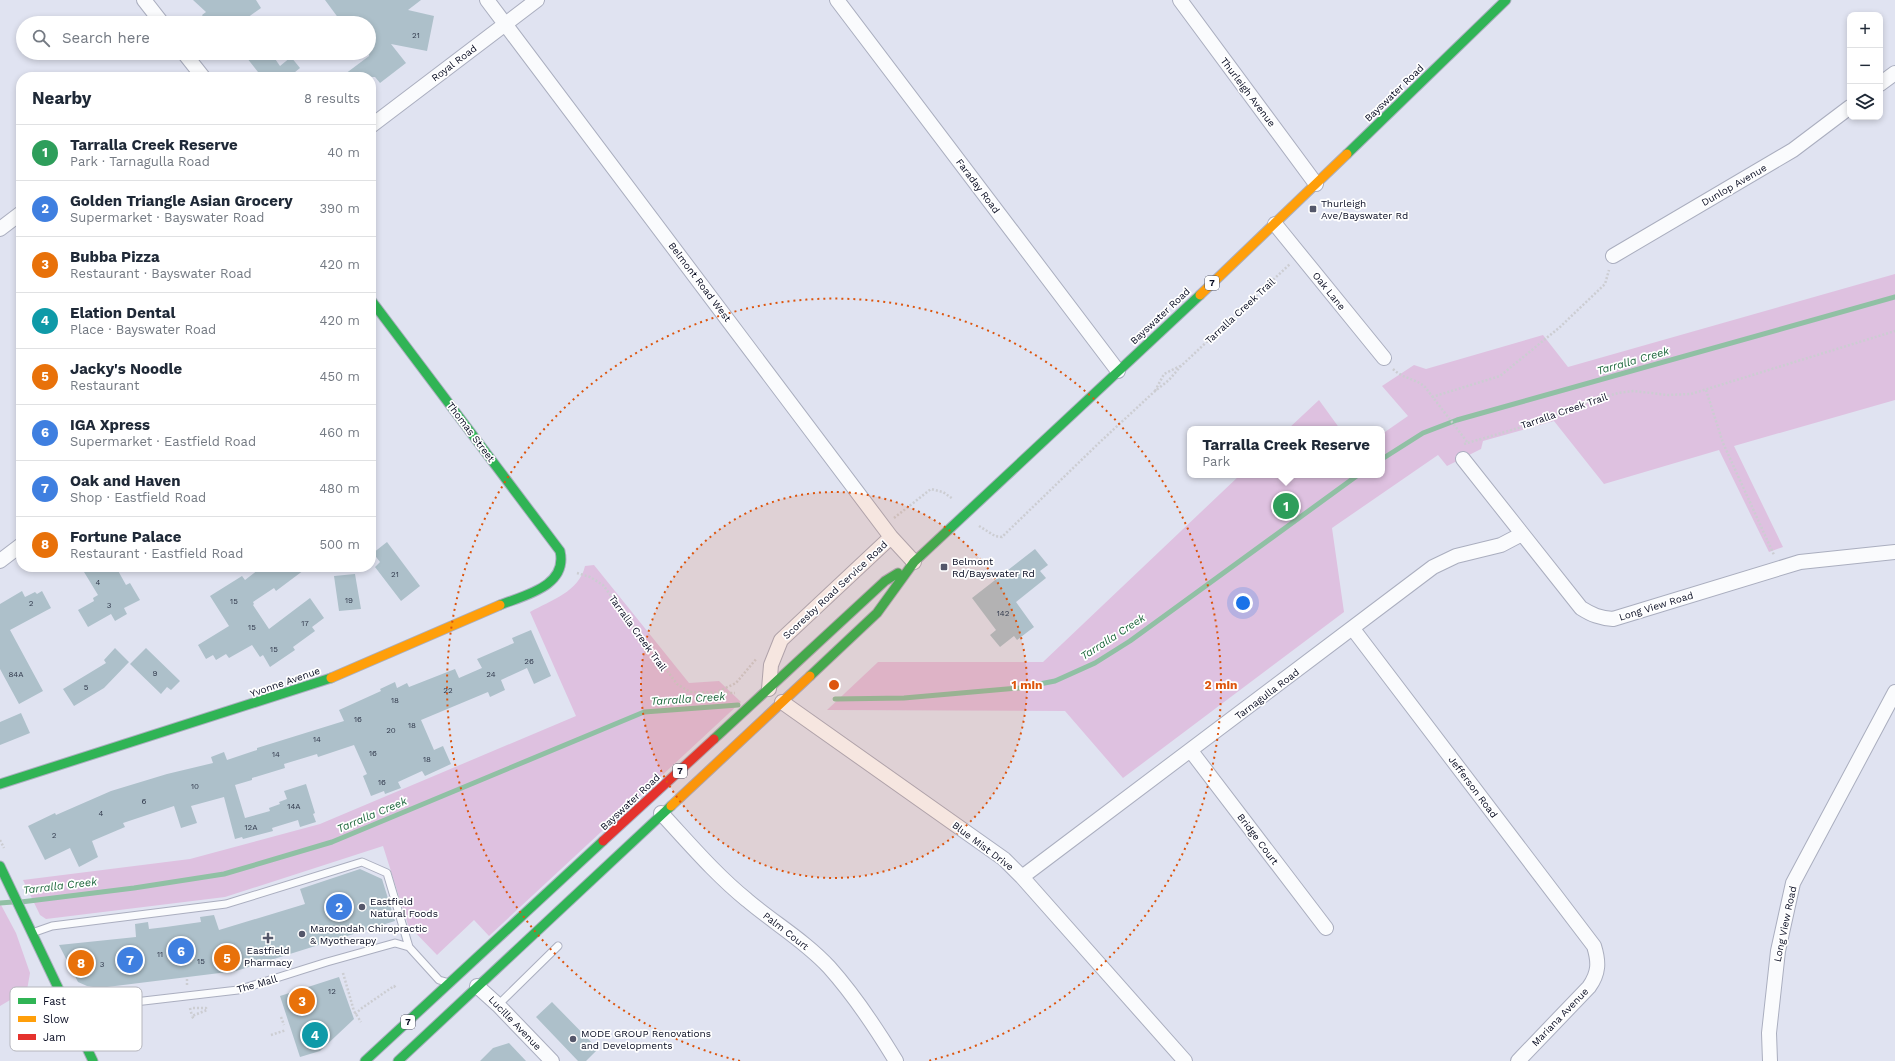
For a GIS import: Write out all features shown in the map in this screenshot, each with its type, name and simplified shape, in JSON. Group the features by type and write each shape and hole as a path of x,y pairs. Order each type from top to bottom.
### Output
{"main road":[{"name":"Bayswater Road","path":"365,1061 885,581 914,562 1275,224 1506,0"},
{"name":"Thomas Street","path":"376,307 560,551 563,559 562,568"},
{"name":"Bayswater Road","path":"398,1061 661,813 877,613 914,562"},
{"name":"Yvonne Avenue","path":"0,784 320,683 541,588 550,583 562,568"},
{"path":"769,689 782,702"},
{"path":"0,866 57,987"},
{"path":"450,983 477,986"},
{"path":"88,1051 93,1061"}],"street":[{"path":"144,0 157,16"},
{"name":"Belmont Road West","path":"487,0 891,537 914,562"},
{"name":"Royal Road","path":"376,122 537,0"},
{"name":"Faraday Road","path":"838,0 1118,371"},
{"name":"Thurleigh Avenue","path":"1180,0 1316,184"},
{"path":"189,60 198,72"},
{"path":"1883,82 1895,73"},
{"name":"Dunlop Avenue","path":"1613,256 1793,150 1847,109"},
{"path":"0,229 16,217"},
{"name":"Oak Lane","path":"1275,224 1384,358"},
{"name":"Long View Road","path":"1463,459 1581,608 1591,615 1602,618 1613,619 1800,562 1895,552"},
{"name":"Tarnagulla Road","path":"1022,877 1353,629 1433,567 1456,556 1502,545 1522,534"},
{"name":"Scoresby Road Service Road","path":"769,689 771,665 775,645 891,537"},
{"path":"0,561 16,549"},
{"name":"Jefferson Road","path":"1353,629 1594,946"},
{"name":"Long View Road","path":"1770,1061 1769,1033 1778,951 1793,883 1895,692"},
{"name":"Blue Mist Drive","path":"782,702 1004,859 1022,877 1185,1061"},
{"name":"Bridge Court","path":"1191,751 1326,928"},
{"name":"Palm Court","path":"661,813 722,878 747,900 807,946 828,966 848,989 869,1018 896,1061"},
{"name":"Mariana Avenue","path":"1518,1061 1594,980 1598,964 1594,946"},
{"name":"Lucille Avenue","path":"477,986 498,1005 552,1061"}],"lane":[{"path":"32,933 52,926 226,904 362,862 387,873 409,946 439,980 450,983"},
{"name":"The Mall","path":"142,1001 238,990 388,944 396,943 409,946"},
{"path":"498,1005 558,946"}],"path":[{"name":"Tarralla Creek Trail","path":"1181,366 1164,374 1155,391 1176,373 1181,366 1300,255"},
{"path":"1432,396 1500,376 1560,327 1605,284 1613,256"},
{"name":"Tarralla Creek Trail","path":"1384,358 1399,374 1417,380 1432,396 1467,442 1542,421 1582,404 1618,393 1634,391 1680,396 1706,390 1844,345 1895,331"},
{"path":"1706,390 1723,443 1780,568"},
{"name":"Tarralla Creek Trail","path":"562,568 590,577 603,585 677,684 690,692 733,693 739,691"},
{"name":"Tarralla Creek Trail","path":"716,693 736,683 759,656"},
{"path":"343,973 355,1014 361,1022"},
{"path":"355,1014 394,986 396,988"},
{"path":"190,1008 192,1016"},
{"path":"281,1017 284,1025"},
{"path":"271,1035 286,1030"}],"shaded area":[{"path":"1895,274 1895,400 1734,446 1783,547 1769,552 1719,450 1604,484 1554,421 1483,441 1481,449 1447,466 1438,455 1332,528 1344,612 1123,778 1065,711 827,710 878,662 1043,662 1237,478 1385,478 1385,432 1408,416 1382,386 1414,365 1426,369 1543,335 1568,367"},
{"path":"1319,400 1338,426 1291,426"},
{"path":"594,565 689,683 719,681 741,702 489,936 474,920 437,955 408,925 383,846 225,897 46,919 40,915 23,880 190,859 320,824 576,716 530,612 570,589 582,575 585,566"},
{"path":"0,903 16,933 30,973 28,987 10,987 10,1000 0,1006"}],"building":[{"path":"193,0 256,0 261,8 250,16 203,16 206,12"},
{"path":"325,0 421,0 408,10 434,16 427,51 391,44 406,63 380,83 376,78 376,72 348,72 364,60 376,60 376,16 337,16"},
{"path":"249,60 276,60 280,66 287,60 293,60 300,68 295,72 258,72"},
{"path":"387,542 420,586 401,601 376,568 376,566 380,562 376,557 376,551"},
{"path":"1035,549 1048,565 1040,571 1046,578 1016,602 1034,627 1017,640 1014,636 1000,647 990,635 996,630 972,598"},
{"path":"84,572 119,572 126,585 130,583 140,600 124,608 127,614 115,621 111,614 88,627 78,610 94,601 93,598 98,595"},
{"path":"255,572 301,572 276,591 274,588 253,602 253,605 269,629 310,598 324,618 312,627 315,631 293,647 295,650 270,667 263,655 260,657 252,645 229,658 226,654 216,660 213,655 206,659 198,645 229,626 210,596 242,576 245,580"},
{"path":"355,574 361,609 339,611 334,576"},
{"path":"22,591 25,597 35,592 37,594 42,591 51,608 10,630 43,691 19,704 0,669 0,604"},
{"path":"531,630 551,676 534,684 527,668 501,680 505,690 490,697 488,692 421,720 434,750 443,746 451,764 425,776 422,771 398,782 401,788 385,794 384,791 371,796 363,776 367,774 354,745 318,757 317,754 284,764 285,768 235,785 245,818 270,811 269,808 280,804 279,802 287,799 284,791 306,784 315,813 313,814 316,822 300,827 298,820 272,828 273,831 243,839 242,837 235,839 224,797 191,806 197,823 181,828 174,806 123,823 125,827 92,841 98,857 79,867 70,848 45,860 28,826 55,813 56,815 111,791 167,774 213,763 211,757 224,752 227,760 257,750 257,748 344,721 339,710 381,691 380,689 395,682 397,688 407,683 409,687 455,669 459,678 482,668 477,659 514,643 512,638"},
{"path":"115,648 129,662 104,688 74,706 63,689 106,663 104,660"},
{"path":"146,648 180,681 171,690 167,687 161,694 130,664"},
{"path":"21,713 30,733 0,745 0,722"},
{"path":"360,869 382,879 395,921 236,971 107,987 87,986 78,982 59,945 136,937 135,924 148,922 149,929 201,922 200,917 214,915 219,930 305,904 300,889"},
{"path":"339,977 354,1019 320,1051 300,1057 280,996"},
{"name":"MODE GROUP Renovations and Developments","path":"552,1002 598,1049 586,1061 578,1061 536,1017"},
{"path":"509,1043 526,1061 480,1061 493,1048"}],"waterway":[{"name":"Tarralla Creek","path":"1385,457 1423,433 1457,420 1895,297"},
{"name":"Tarralla Creek","path":"835,699 904,698 1019,688 1055,681 1095,663 1130,641 1354,478"},
{"name":"Tarralla Creek","path":"21,902 134,888 224,874 332,842 644,712 738,705"},
{"name":"Tarralla Creek","path":"0,903 13,902"}],"traffic: fast":[{"path":"1347,154 1506,0"},
{"path":"810,676 877,613 914,562 1200,295"},
{"path":"376,307 560,551 561,563 558,573 551,581 532,593 500,605"},
{"path":"714,739 885,581 898,573"},
{"path":"0,784 331,678"},
{"path":"398,1061 671,806"},
{"path":"365,1061 603,841"},
{"path":"0,866 58,987"},
{"path":"88,1051 93,1061"}],"traffic: slow":[{"path":"1200,295 1347,154"},
{"path":"331,678 500,605"},
{"path":"671,806 810,676"}],"traffic: jam":[{"path":"603,841 714,739"}],"place":[{"name":"Thurleigh Ave/Bayswater Rd","path":"1313,209"},
{"name":"Tarralla Creek Reserve","path":"1286,506"},
{"name":"Belmont Rd/Bayswater Rd","path":"944,567"},
{"name":"Golden Triangle Asian Grocery","path":"339,907"},
{"name":"Eastfield Natural Foods","path":"362,907"},
{"name":"Maroondah Chiropractic & Myotherapy","path":"302,934"},
{"name":"Eastfield Pharmacy","path":"268,938"},
{"name":"IGA Xpress","path":"181,951"},
{"name":"Jacky's Noodle","path":"227,958"},
{"name":"Oak and Haven","path":"130,960"},
{"name":"Fortune Palace","path":"81,963"},
{"name":"Bubba Pizza","path":"302,1001"},
{"name":"Elation Dental","path":"315,1035"},
{"name":"MODE GROUP Renovations and Developments","path":"573,1039"}]}
